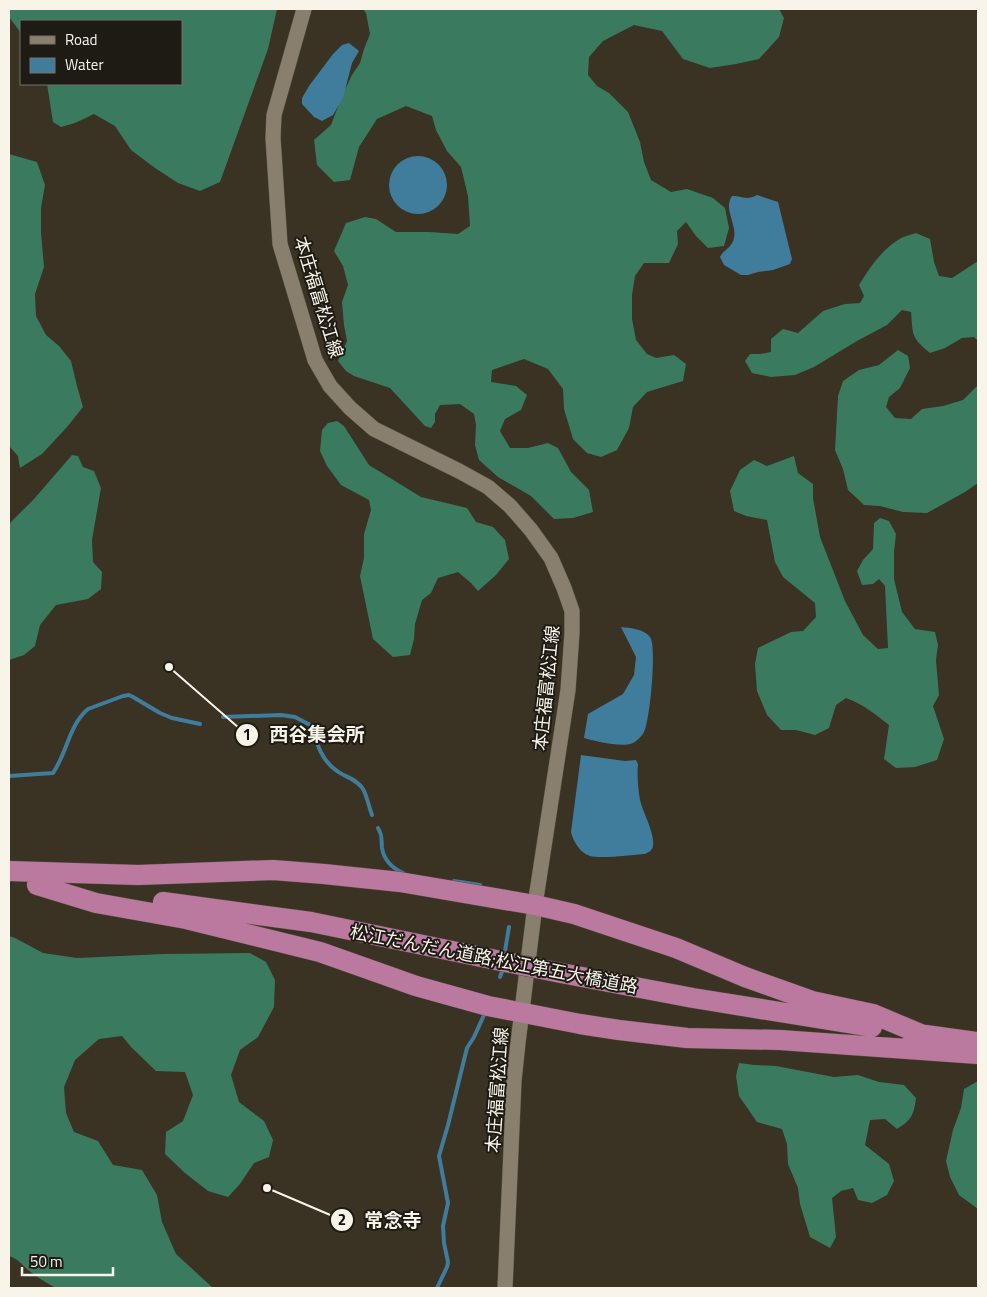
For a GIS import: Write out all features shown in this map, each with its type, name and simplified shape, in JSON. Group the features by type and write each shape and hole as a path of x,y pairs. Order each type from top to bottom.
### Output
{"highway":[{"path":"9,871 138,875 273,870 400,882 535,905 574,914 676,948 745,977 812,1001 873,1014 923,1034"},
{"name":"松江だんだん道路;松江第五大橋道路","path":"9,882 311,922 693,998 978,1042"},
{"path":"37,885 96,903 186,919 320,952 416,986 488,1006 619,1030 687,1038 780,1040 978,1054"}],"main road":[{"name":"本庄福富松江線","path":"304,9 274,115 273,138 280,244 315,360 330,386 350,408 374,429 474,479 488,487 510,506 531,530 551,558 572,611 568,690 535,905 514,1081 505,1288"}],"green space":[{"path":"9,9 277,9 268,49 220,182 200,191 178,183 155,168 131,150 115,126 94,114 61,127 53,122 47,85 182,85 182,20 20,20 20,32 9,17"},
{"path":"363,9 779,9 784,18 779,37 759,59 736,64 710,68 683,59 662,31 634,25 603,41 589,57 588,75 597,86 609,93 628,112 640,142 644,162 651,180 671,192 687,189 713,198 725,208 729,228 724,246 708,248 686,222 677,231 678,244 669,263 644,263 635,276 632,295 632,319 636,340 647,354 656,358 674,355 686,364 683,381 647,392 633,407 629,428 617,450 601,457 587,453 573,439 564,409 563,389 548,369 524,359 492,370 491,382 516,386 527,395 521,410 505,419 500,431 510,448 528,448 548,443 558,448 571,472 589,490 593,512 573,518 554,519 531,496 498,477 479,460 475,445 476,425 474,414 460,404 440,405 435,414 435,422 431,428 425,426 390,388 354,376 346,371 338,361 347,341 342,302 348,285 343,266 334,251 346,223 365,217 376,219 396,232 458,234 470,226 468,196 461,167 447,151 436,130 432,116 406,106 377,119 359,147 350,180 334,182 317,165 314,140 331,125 342,96 360,63 370,34 366,13"},
{"path":"9,154 37,162 45,185 41,208 44,267 35,294 36,316 46,335 59,346 71,361 83,407 42,454 20,468 18,456 9,446"},
{"path":"916,233 930,239 934,262 939,276 952,278 978,261 978,341 974,337 962,338 945,348 930,353 914,336 911,312 902,310 887,325 814,367 795,375 771,377 752,373 745,361 750,354 771,352 771,339 783,329 798,333 823,311 845,304 860,303 864,296 859,285 877,259 894,242"},
{"path":"898,350 908,356 910,368 900,388 889,397 886,407 895,418 911,419 922,409 943,406 963,400 978,385 978,483 927,513 903,512 880,506 864,505 848,490 843,469 835,450 838,396 843,381 859,370 879,365"},
{"path":"337,421 344,426 369,465 421,497 467,508 476,522 493,527 505,540 509,559 496,575 478,591 458,572 438,578 431,593 422,600 415,624 410,655 393,657 373,639 360,576 364,558 364,534 371,510 369,500 341,485 327,466 320,451 322,430 328,423"},
{"path":"72,455 78,456 83,467 94,471 101,488 92,540 93,562 102,572 101,589 88,599 56,605 40,625 35,646 24,655 9,660 9,524 34,499"},
{"path":"794,456 798,473 813,484 813,498 820,537 845,601 863,635 878,649 888,648 885,586 879,579 873,584 862,585 857,571 863,560 873,549 874,523 880,518 889,521 896,534 894,579 902,612 915,629 935,632 938,645 936,660 939,695 933,706 944,739 937,760 915,767 896,768 884,759 889,725 863,706 846,698 836,705 829,728 815,735 796,730 781,730 767,715 757,691 755,664 758,648 791,632 803,631 816,617 815,603 783,577 775,562 767,520 746,516 734,511 730,491 740,470 754,460 767,466"},
{"path":"9,936 43,953 77,958 250,953 266,962 275,980 274,1007 258,1037 240,1050 231,1075 239,1102 264,1121 273,1140 269,1157 254,1163 240,1184 228,1197 208,1191 165,1154 166,1132 183,1121 193,1095 185,1072 156,1071 122,1036 99,1039 75,1060 64,1087 66,1113 74,1132 98,1141 113,1165 142,1170 157,1195 162,1222 176,1254 213,1288 56,1288 28,1270 18,1260 9,1256"},
{"path":"739,1063 776,1066 834,1077 858,1075 879,1082 904,1085 916,1098 911,1116 906,1123 897,1129 885,1119 870,1120 865,1145 889,1164 894,1181 887,1195 872,1203 858,1200 853,1188 841,1191 832,1198 836,1237 830,1248 810,1237 800,1204 798,1188 788,1164 787,1144 782,1129 757,1122 739,1096 736,1076"},
{"path":"978,1081 978,1209 959,1195 950,1177 946,1161 953,1130 961,1108 964,1089"}],"water":[{"path":"349,43 359,51 352,63 343,98 333,115 322,121 314,117 302,104 302,98 333,54 342,45"},
{"path":"412,156 424,156 439,164 447,179 447,191 439,206 424,214 412,214 397,206 389,191 389,179 397,164"},
{"path":"757,195 778,202 792,259 790,264 773,270 741,275 724,265 720,257 732,244 734,238 734,227 729,211 730,201 732,196 747,198"},
{"path":"621,627 637,629 647,634 652,643 653,654 650,699 644,732 635,742 623,745 608,744 584,738 588,714 623,694 634,675 636,657"},
{"path":"581,755 625,761 636,760 638,764 640,800 651,829 653,841 653,848 649,852 625,856 595,857 583,852 573,839 571,832"}],"waterway":[{"path":"9,776 53,773 76,723 88,709 123,696 129,695 172,718 200,724"},
{"path":"223,717 281,715 295,717 312,726 323,757 332,767 354,780 363,789 372,815"},
{"path":"378,828 382,848 387,860 395,869 403,873"},
{"path":"454,881 480,885"},
{"path":"504,957 509,927"},
{"path":"500,977 503,969"},
{"path":"437,1288 448,1262 443,1226 448,1203 439,1156 467,1048 484,1015"}],"place":[{"name":"西谷集会所","path":"169,667"},
{"name":"常念寺","path":"267,1188"}]}
